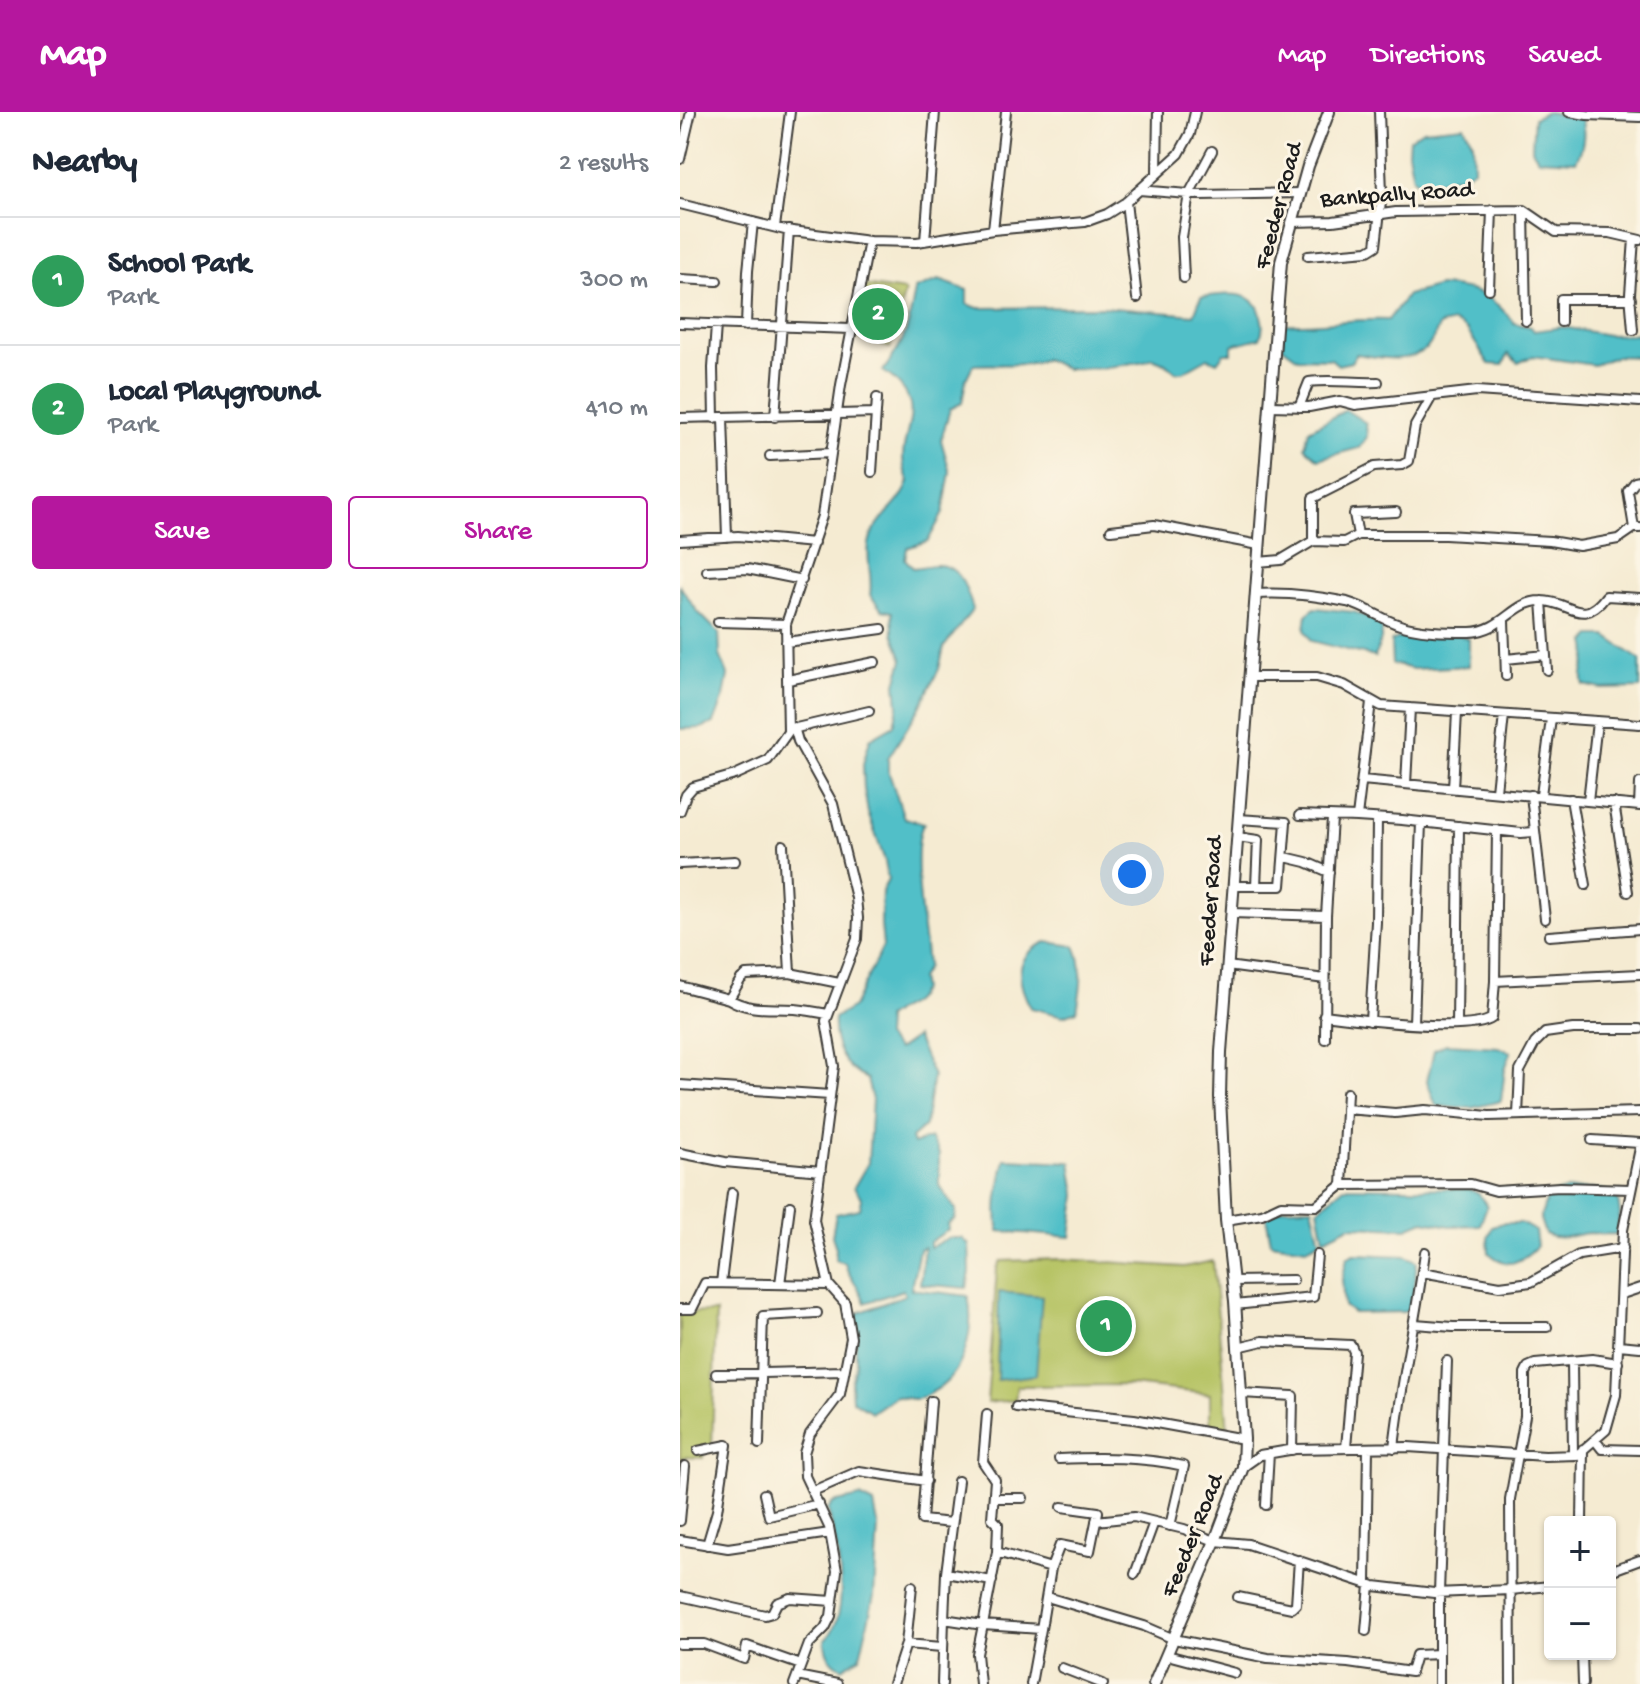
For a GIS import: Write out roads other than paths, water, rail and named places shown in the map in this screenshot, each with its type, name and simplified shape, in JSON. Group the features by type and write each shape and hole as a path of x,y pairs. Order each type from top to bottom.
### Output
{"street":[{"path":"680,159 691,112"},
{"path":"775,227 790,112"},
{"path":"925,241 935,112"},
{"path":"993,230 1006,112"},
{"path":"1157,173 1158,112"},
{"path":"680,204 789,230 869,241 925,241 993,230 1085,222 1107,214 1126,202 1179,154 1186,144 1195,112"},
{"name":"Feeder Road","path":"1154,1684 1243,1467 1244,1439 1226,1220 1220,1097 1227,966 1281,262 1300,193 1329,112"},
{"path":"1308,256 1373,249 1376,246 1382,155 1379,112"},
{"path":"1569,112 1640,117"},
{"path":"1184,278 1182,237 1189,194 1212,151"},
{"path":"1139,190 1189,194 1300,193"},
{"path":"1126,202 1137,298"},
{"path":"1489,289 1492,210"},
{"path":"1524,210 1556,232 1610,233 1637,240 1631,299 1633,330"},
{"path":"1524,210 1526,321"},
{"name":"Bankpally Road","path":"1292,222 1379,215 1524,210"},
{"path":"746,326 753,222"},
{"path":"775,417 789,230"},
{"path":"837,1684 796,1680 809,1644 825,1628 831,1616 837,1571 830,1533 805,1476 804,1453 810,1434 840,1394 851,1338 845,1303 829,1285 814,1220 834,1066 826,1021 857,939 858,918 833,804 791,729 786,624 822,516 836,416 869,241"},
{"path":"680,279 717,281"},
{"path":"1561,322 1561,299 1631,299"},
{"path":"680,323 851,329"},
{"path":"716,325 713,368 727,537"},
{"path":"1299,407 1309,382 1326,379 1340,383 1378,382"},
{"path":"1270,406 1299,407 1340,401 1355,405 1477,391 1640,402"},
{"path":"872,472 877,398"},
{"path":"1313,541 1313,498 1374,467 1402,465 1409,461 1415,426 1431,398"},
{"path":"680,418 876,413"},
{"path":"770,456 831,453"},
{"path":"1258,562 1281,560 1313,541 1344,542 1358,535 1445,535 1550,541 1579,546 1618,539 1637,528 1628,491 1635,482 1640,481"},
{"path":"1358,535 1354,514 1396,512"},
{"path":"1111,530 1154,525 1259,545"},
{"path":"680,540 727,537 814,543"},
{"path":"707,571 747,569 802,580"},
{"path":"1256,594 1272,593 1348,603 1373,611 1398,625 1472,632 1487,630 1526,604 1542,601 1577,612 1590,611 1606,596 1640,598"},
{"path":"1542,601 1547,670"},
{"path":"1504,621 1506,676"},
{"path":"718,622 786,624"},
{"path":"786,642 882,629"},
{"path":"1506,659 1546,655"},
{"path":"788,680 875,662"},
{"path":"1249,677 1317,677 1344,685 1371,702 1410,708 1640,724"},
{"path":"1357,817 1371,702"},
{"path":"1406,784 1410,708"},
{"path":"680,811 683,793 768,760 791,729 869,711"},
{"path":"1453,788 1457,712"},
{"path":"1496,791 1504,715"},
{"path":"1541,795 1551,719"},
{"path":"1588,801 1597,722"},
{"path":"1362,780 1640,806 1640,783"},
{"path":"1531,795 1545,919"},
{"path":"1571,799 1586,885"},
{"path":"1614,803 1628,892"},
{"path":"1300,815 1534,832"},
{"path":"1325,1039 1326,916 1332,818"},
{"path":"1234,886 1281,886 1285,857 1286,822 1238,819"},
{"path":"1370,1021 1376,922 1377,819"},
{"path":"1414,1023 1421,822"},
{"path":"1457,1025 1459,826"},
{"path":"1324,1015 1370,1021 1457,1025 1486,1023 1492,1018 1497,830"},
{"path":"1237,837 1258,840 1256,886"},
{"path":"783,845 790,973"},
{"path":"1285,857 1329,872"},
{"path":"680,864 735,861"},
{"path":"1231,913 1326,916"},
{"path":"1549,936 1640,929"},
{"path":"1227,966 1325,979"},
{"path":"729,999 746,975 790,973 839,983"},
{"path":"1495,981 1640,974"},
{"path":"680,986 757,1010 794,1009 828,1014"},
{"path":"1518,1115 1520,1071 1535,1043 1545,1033 1573,1029 1640,1029"},
{"path":"680,1085 830,1095"},
{"path":"1342,1185 1347,1093"},
{"path":"1346,1109 1395,1113 1425,1110 1489,1116 1640,1112"},
{"path":"1243,1467 1260,1455 1269,1453 1346,1448 1573,1455 1606,1430 1616,1395 1623,1230 1640,1146 1592,1140"},
{"path":"680,1153 725,1162 821,1171"},
{"path":"1226,1220 1262,1214 1281,1205 1316,1206 1342,1185 1471,1184 1496,1191 1560,1187 1631,1189"},
{"path":"721,1283 732,1193"},
{"path":"780,1284 790,1206"},
{"path":"1422,1272 1500,1286 1531,1282 1579,1255 1623,1248"},
{"path":"1394,1448 1400,1390 1415,1324 1425,1252"},
{"path":"1235,1305 1313,1297 1317,1255"},
{"path":"1233,1281 1293,1280"},
{"path":"680,1309 692,1309 705,1283 829,1285"},
{"path":"1622,1294 1640,1288"},
{"path":"759,1444 763,1316 817,1313"},
{"path":"1415,1324 1547,1327"},
{"path":"1238,1347 1263,1341 1351,1345 1354,1352 1346,1448"},
{"path":"1619,1345 1640,1347"},
{"path":"1511,1684 1510,1499 1525,1416 1525,1373 1528,1367 1572,1361 1592,1359 1618,1363"},
{"path":"1439,1684 1447,1361"},
{"path":"1572,1361 1573,1455"},
{"path":"716,1374 844,1371"},
{"path":"1241,1393 1293,1396 1292,1450"},
{"path":"931,1401 922,1520 952,1523"},
{"path":"1016,1407 1134,1419 1244,1439"},
{"path":"980,1684 977,1654 997,1552 998,1524 992,1518 995,1480 983,1462 987,1414"},
{"path":"1595,1440 1602,1449 1640,1450"},
{"path":"698,1451 727,1445 717,1511 707,1545"},
{"path":"1366,1631 1368,1448"},
{"path":"1582,1516 1583,1449"},
{"path":"1266,1505 1269,1453"},
{"path":"1059,1459 1120,1457 1184,1466 1170,1526"},
{"path":"680,1521 685,1466"},
{"path":"813,1491 859,1471 926,1481"},
{"path":"942,1684 946,1573 958,1481"},
{"path":"764,1494 769,1516 819,1504"},
{"path":"994,1498 1023,1498"},
{"path":"1031,1684 1051,1568 1060,1545 1090,1551 1098,1512 1062,1507"},
{"path":"1096,1521 1134,1517 1215,1541 1248,1544 1368,1584 1439,1593 1544,1587"},
{"path":"1135,1574 1154,1522"},
{"path":"680,1540 728,1548 830,1533"},
{"path":"997,1552 1051,1568"},
{"path":"1238,1597 1292,1608 1296,1604 1299,1560"},
{"path":"1616,1569 1640,1560"},
{"path":"946,1573 992,1581"},
{"path":"893,1684 906,1644 912,1586"},
{"path":"680,1596 765,1615 772,1613 777,1603 790,1598 833,1601"},
{"path":"1047,1597 1122,1619 1174,1639 1268,1658 1348,1663 1411,1672 1416,1655 1439,1654"},
{"path":"944,1619 1041,1629"},
{"path":"680,1644 704,1644 744,1659 747,1646 801,1665"},
{"path":"906,1644 942,1647"},
{"path":"1167,1655 1235,1673"},
{"path":"1582,1660 1583,1684"},
{"path":"1062,1668 1103,1684"}],"water":[{"path":"1546,112 1581,118 1583,140 1576,161 1538,159 1532,149 1534,118"},
{"path":"1464,126 1473,143 1474,169 1464,175 1421,184 1413,178 1409,139 1423,130"},
{"path":"939,280 967,290 967,304 978,308 1102,307 1194,315 1201,297 1244,296 1257,305 1263,328 1260,338 1232,345 1232,353 1224,353 1217,362 1208,358 1183,372 1176,372 1152,358 1102,368 1066,369 1045,359 1020,364 973,365 966,379 962,403 950,409 941,440 950,472 943,513 928,541 907,548 905,559 913,568 939,565 953,570 966,588 973,609 944,647 939,669 919,709 888,758 888,770 904,818 924,823 920,835 918,870 927,967 920,978 922,990 918,996 886,1018 885,1037 897,1050 916,1037 933,1076 925,1126 911,1138 913,1144 930,1138 939,1154 939,1185 956,1210 955,1219 948,1224 949,1229 930,1242 930,1247 949,1238 962,1238 969,1245 967,1288 920,1284 924,1247 919,1249 911,1289 968,1296 970,1323 960,1363 943,1385 919,1398 895,1396 872,1412 852,1400 856,1314 905,1295 903,1290 865,1303 845,1263 835,1260 836,1248 832,1236 836,1214 860,1209 862,1199 854,1187 868,1163 872,1100 867,1079 851,1069 837,1046 834,1018 853,1007 883,946 882,891 888,880 885,861 868,813 863,764 870,739 894,725 898,706 896,683 903,660 893,633 892,612 882,610 870,595 868,550 876,527 901,497 909,481 903,451 911,411 900,385 883,371 905,333 915,289"},
{"path":"1439,286 1482,294 1498,305 1514,323 1531,327 1534,331 1563,327 1608,335 1640,334 1640,357 1617,356 1594,365 1533,356 1518,363 1508,354 1503,365 1489,364 1467,330 1454,322 1440,325 1427,348 1411,357 1383,358 1356,354 1351,362 1338,365 1331,359 1298,358 1283,347 1283,324 1388,320 1407,295"},
{"path":"1346,410 1366,423 1367,437 1359,448 1318,459 1305,447 1309,430"},
{"path":"680,586 698,612 719,633 720,655 728,675 714,723 701,728 680,729"},
{"path":"1315,608 1354,612 1383,623 1375,657 1312,641 1305,630 1307,614"},
{"path":"1409,634 1459,635 1469,639 1469,666 1413,669 1392,664 1391,641"},
{"path":"1592,636 1606,636 1640,660 1640,688 1602,689 1584,685 1588,654 1586,642"},
{"path":"1046,942 1075,946 1080,962 1081,986 1077,1011 1063,1016 1031,1008 1022,988 1020,970 1023,962 1028,954"},
{"path":"1446,1044 1498,1047 1511,1052 1505,1069 1501,1101 1472,1108 1436,1106 1427,1081 1434,1050"},
{"path":"1005,1159 1071,1162 1076,1195 1071,1237 999,1231 997,1204"},
{"path":"1344,1187 1469,1189 1479,1194 1487,1206 1480,1225 1450,1226 1424,1221 1407,1228 1350,1226 1324,1239 1318,1209"},
{"path":"1597,1189 1617,1193 1620,1214 1616,1234 1590,1233 1562,1237 1545,1234 1540,1219 1548,1194"},
{"path":"1312,1207 1320,1241 1307,1248 1271,1243 1266,1215 1284,1208"},
{"path":"1502,1223 1521,1223 1535,1231 1537,1246 1514,1262 1496,1258 1489,1253 1488,1237 1492,1227"},
{"path":"1354,1254 1406,1256 1417,1261 1412,1306 1405,1312 1353,1313 1344,1306 1342,1279 1347,1258"},
{"path":"999,1292 1042,1296 1036,1375 997,1380"},
{"path":"860,1497 874,1504 878,1525 874,1596 860,1657 842,1668 829,1657 825,1645 839,1614 841,1596 838,1559 828,1510 833,1503"}],"place":[{"name":"Local Playground","path":"878,314"},
{"name":"School Park","path":"1106,1326"}]}
